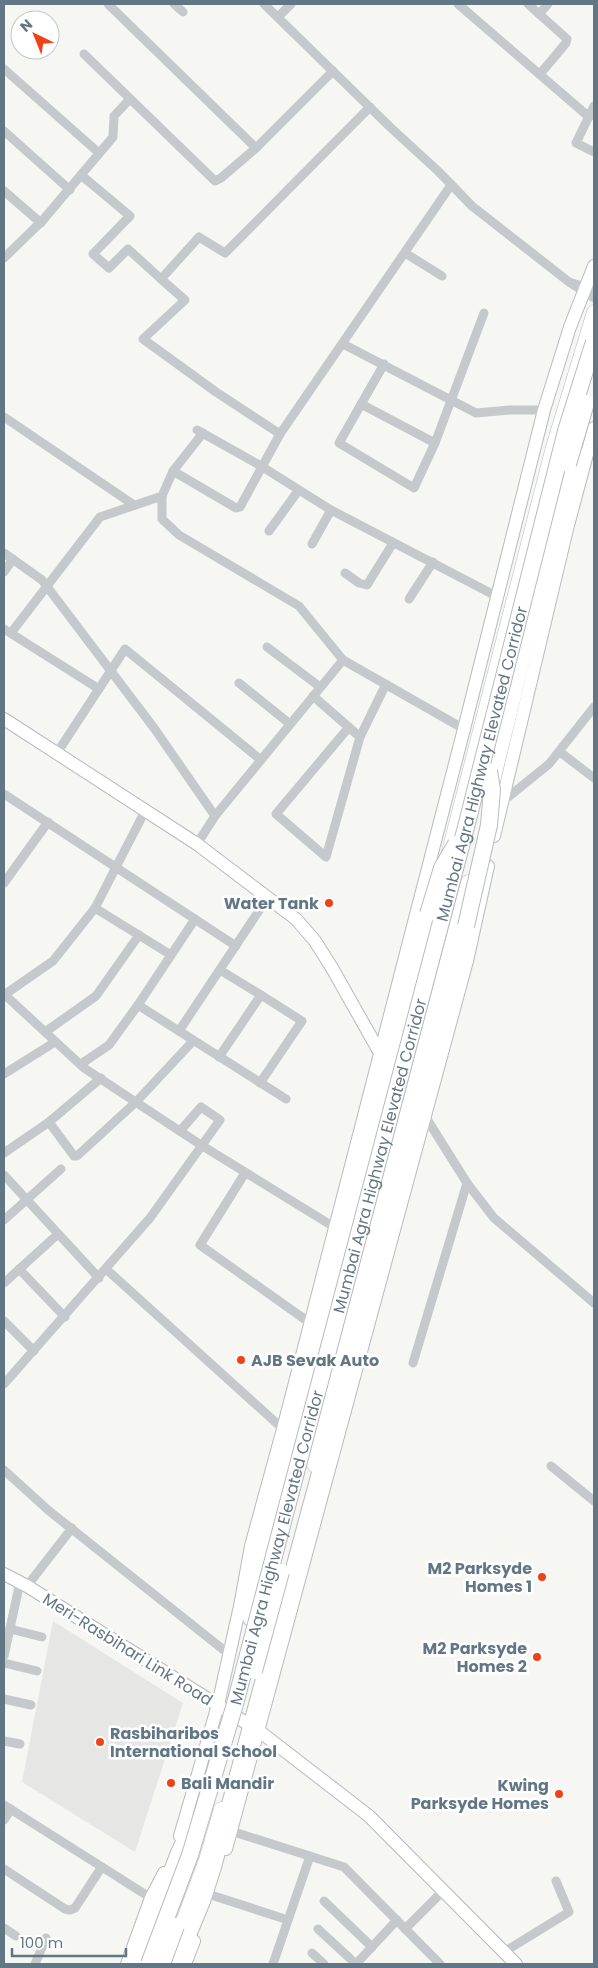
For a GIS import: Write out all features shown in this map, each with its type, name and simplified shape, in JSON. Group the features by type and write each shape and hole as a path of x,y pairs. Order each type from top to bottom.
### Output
{"highway":[{"name":"Mumbai Agra Highway Elevated Corridor","path":"149,1964 190,1855 235,1704 466,827 566,431 594,342"},
{"name":"Mumbai Agra Highway Elevated Corridor","path":"162,1964 200,1859 263,1641 564,477 594,377"},
{"path":"176,1964 202,1901 252,1726 422,1096 466,926 488,825 492,790 489,771"},
{"path":"251,1618 256,1576 428,914 442,868 466,827"},
{"path":"136,1964 179,1853 194,1823"}],"main road":[{"path":"144,1964 185,1856 222,1708 251,1618 553,447 594,312"},
{"path":"167,1964 206,1860 252,1726 566,493 594,394"}],"street":[{"path":"108,4 256,148"},
{"path":"174,4 182,12"},
{"path":"264,4 472,206 569,282 589,292"},
{"path":"278,17 291,4"},
{"path":"458,4 589,117"},
{"path":"528,4 567,42 540,74"},
{"path":"539,14 548,4"},
{"path":"84,54 212,180 221,178 256,148 333,71"},
{"path":"4,68 99,153"},
{"path":"4,258 41,223 113,137 114,116 130,99"},
{"path":"594,106 576,143 594,152"},
{"path":"161,279 199,237 225,254 370,107"},
{"path":"4,131 70,190"},
{"path":"81,176 130,216 93,254 109,268 128,249 185,300 143,339 216,392 280,434"},
{"path":"173,471 237,508 241,505 280,434 451,185"},
{"path":"4,191 41,223"},
{"path":"405,253 442,276"},
{"path":"127,1964 151,1898 177,1844 222,1708 251,1546 464,729 544,410 570,327 589,292 594,266"},
{"path":"384,364 339,443 414,488 435,443 484,313"},
{"path":"343,344 476,413 544,410"},
{"path":"362,404 435,443"},
{"path":"4,417 134,505"},
{"path":"185,1964 231,1831 252,1726 425,1116 467,961 501,804 567,529 594,428"},
{"path":"464,729 343,660 300,606 179,535 162,519 162,496 173,471 200,432 261,466 331,510 498,597"},
{"path":"269,531 298,491"},
{"path":"99,689 8,631 46,586 100,516 162,496"},
{"path":"312,544 331,510"},
{"path":"345,573 359,583 367,585 393,543"},
{"path":"4,553 42,580 111,670 215,816"},
{"path":"4,572 13,559"},
{"path":"409,599 433,562"},
{"path":"267,647 320,688"},
{"path":"57,753 125,649 261,760"},
{"path":"197,844 215,816 343,660"},
{"path":"239,683 290,724"},
{"path":"349,727 276,814 326,857 360,737 386,684"},
{"path":"313,696 360,737"},
{"path":"501,804 542,772 560,752 594,707"},
{"path":"4,719 197,844 296,919 315,941 332,968 380,1053"},
{"path":"560,752 594,778"},
{"path":"4,794 236,946"},
{"path":"145,811 95,908 53,962 4,995 55,1042 100,1078 201,1145 334,1228"},
{"path":"4,883 48,822"},
{"path":"179,1032 268,897"},
{"path":"95,908 171,955"},
{"path":"81,1064 109,1045 195,919"},
{"path":"45,1032 96,996 139,935"},
{"path":"220,970 302,1021 260,1083"},
{"path":"219,1057 261,995"},
{"path":"138,1005 286,1099"},
{"path":"49,1122 74,1156 77,1156 136,1102 193,1041"},
{"path":"4,1074 55,1042"},
{"path":"4,1153 49,1122 100,1078"},
{"path":"4,1384 65,1317 150,1218 220,1120 201,1107 180,1131"},
{"path":"425,1116 467,1183 494,1218 594,1303"},
{"path":"4,1220 61,1169"},
{"path":"245,1173 200,1245 310,1324"},
{"path":"4,1175 99,1278"},
{"path":"413,1363 467,1183"},
{"path":"4,1283 58,1234"},
{"path":"19,1269 65,1317"},
{"path":"106,1269 283,1429"},
{"path":"4,1321 34,1351"},
{"path":"551,1466 594,1502"},
{"path":"4,1470 48,1510 230,1655"},
{"path":"4,1656 10,1628 24,1584 72,1528"},
{"name":"Meri-Rasbihari Link Road","path":"4,1574 24,1584 252,1726 369,1816 516,1964"},
{"path":"10,1628 42,1637"},
{"path":"4,1663 37,1671"},
{"path":"4,1699 31,1705"},
{"path":"4,1741 20,1744"},
{"path":"4,1820 7,1807 151,1898"},
{"path":"231,1831 344,1867 440,1964"},
{"path":"273,1964 310,1856"},
{"path":"4,1869 70,1910 75,1908 102,1868"},
{"path":"504,1952 569,1912 556,1881"},
{"path":"405,1929 443,1891"},
{"path":"210,1895 282,1918"},
{"path":"324,1901 372,1947"},
{"path":"318,1929 356,1964 397,1920"},
{"path":"4,1928 16,1936"},
{"path":"36,1964 46,1938"},
{"path":"312,1953 324,1964"},
{"path":"425,1964 432,1956"}],"shaded area":[{"name":"Rasbiharibos International School","path":"53,1621 183,1703 135,1852 22,1782"}],"place":[{"name":"Water Tank","path":"329,903"},
{"name":"AJB Sevak Auto","path":"241,1360"},
{"name":"M2 Parksyde Homes 1","path":"542,1577"},
{"name":"M2 Parksyde Homes 2","path":"537,1657"},
{"name":"Rasbiharibos International School","path":"100,1742"},
{"name":"Bali Mandir","path":"171,1783"},
{"name":"Kwing Parksyde Homes","path":"559,1794"}]}
